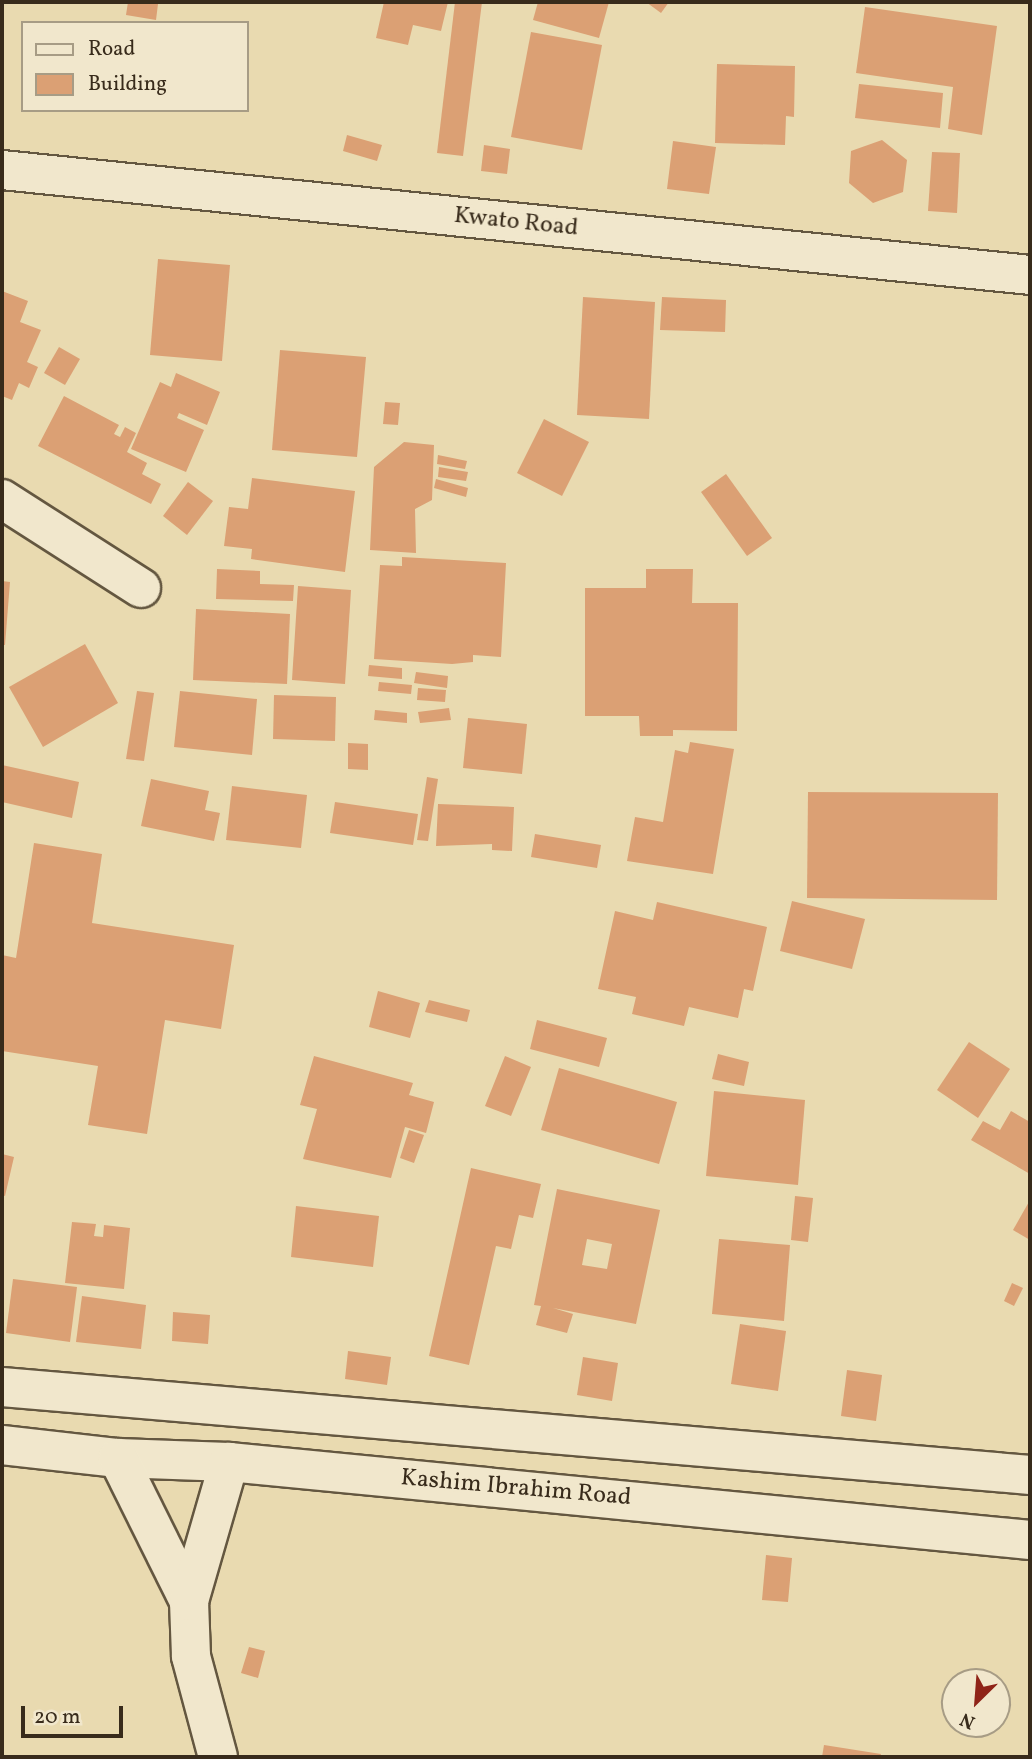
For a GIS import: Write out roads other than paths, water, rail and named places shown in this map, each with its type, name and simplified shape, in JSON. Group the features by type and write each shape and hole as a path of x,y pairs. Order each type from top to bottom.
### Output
{"street":[{"name":"Kwato Road","path":"2,170 1030,275"},
{"path":"2,499 141,588"},
{"path":"2,1387 1030,1475"},
{"name":"Kashim Ibrahim Road","path":"2,1445 118,1458 229,1462 871,1522 1030,1540"},
{"path":"118,1458 189,1601"},
{"path":"218,1757 191,1656 189,1601 229,1462"},
{"path":"871,1522 874,1462"}]}
